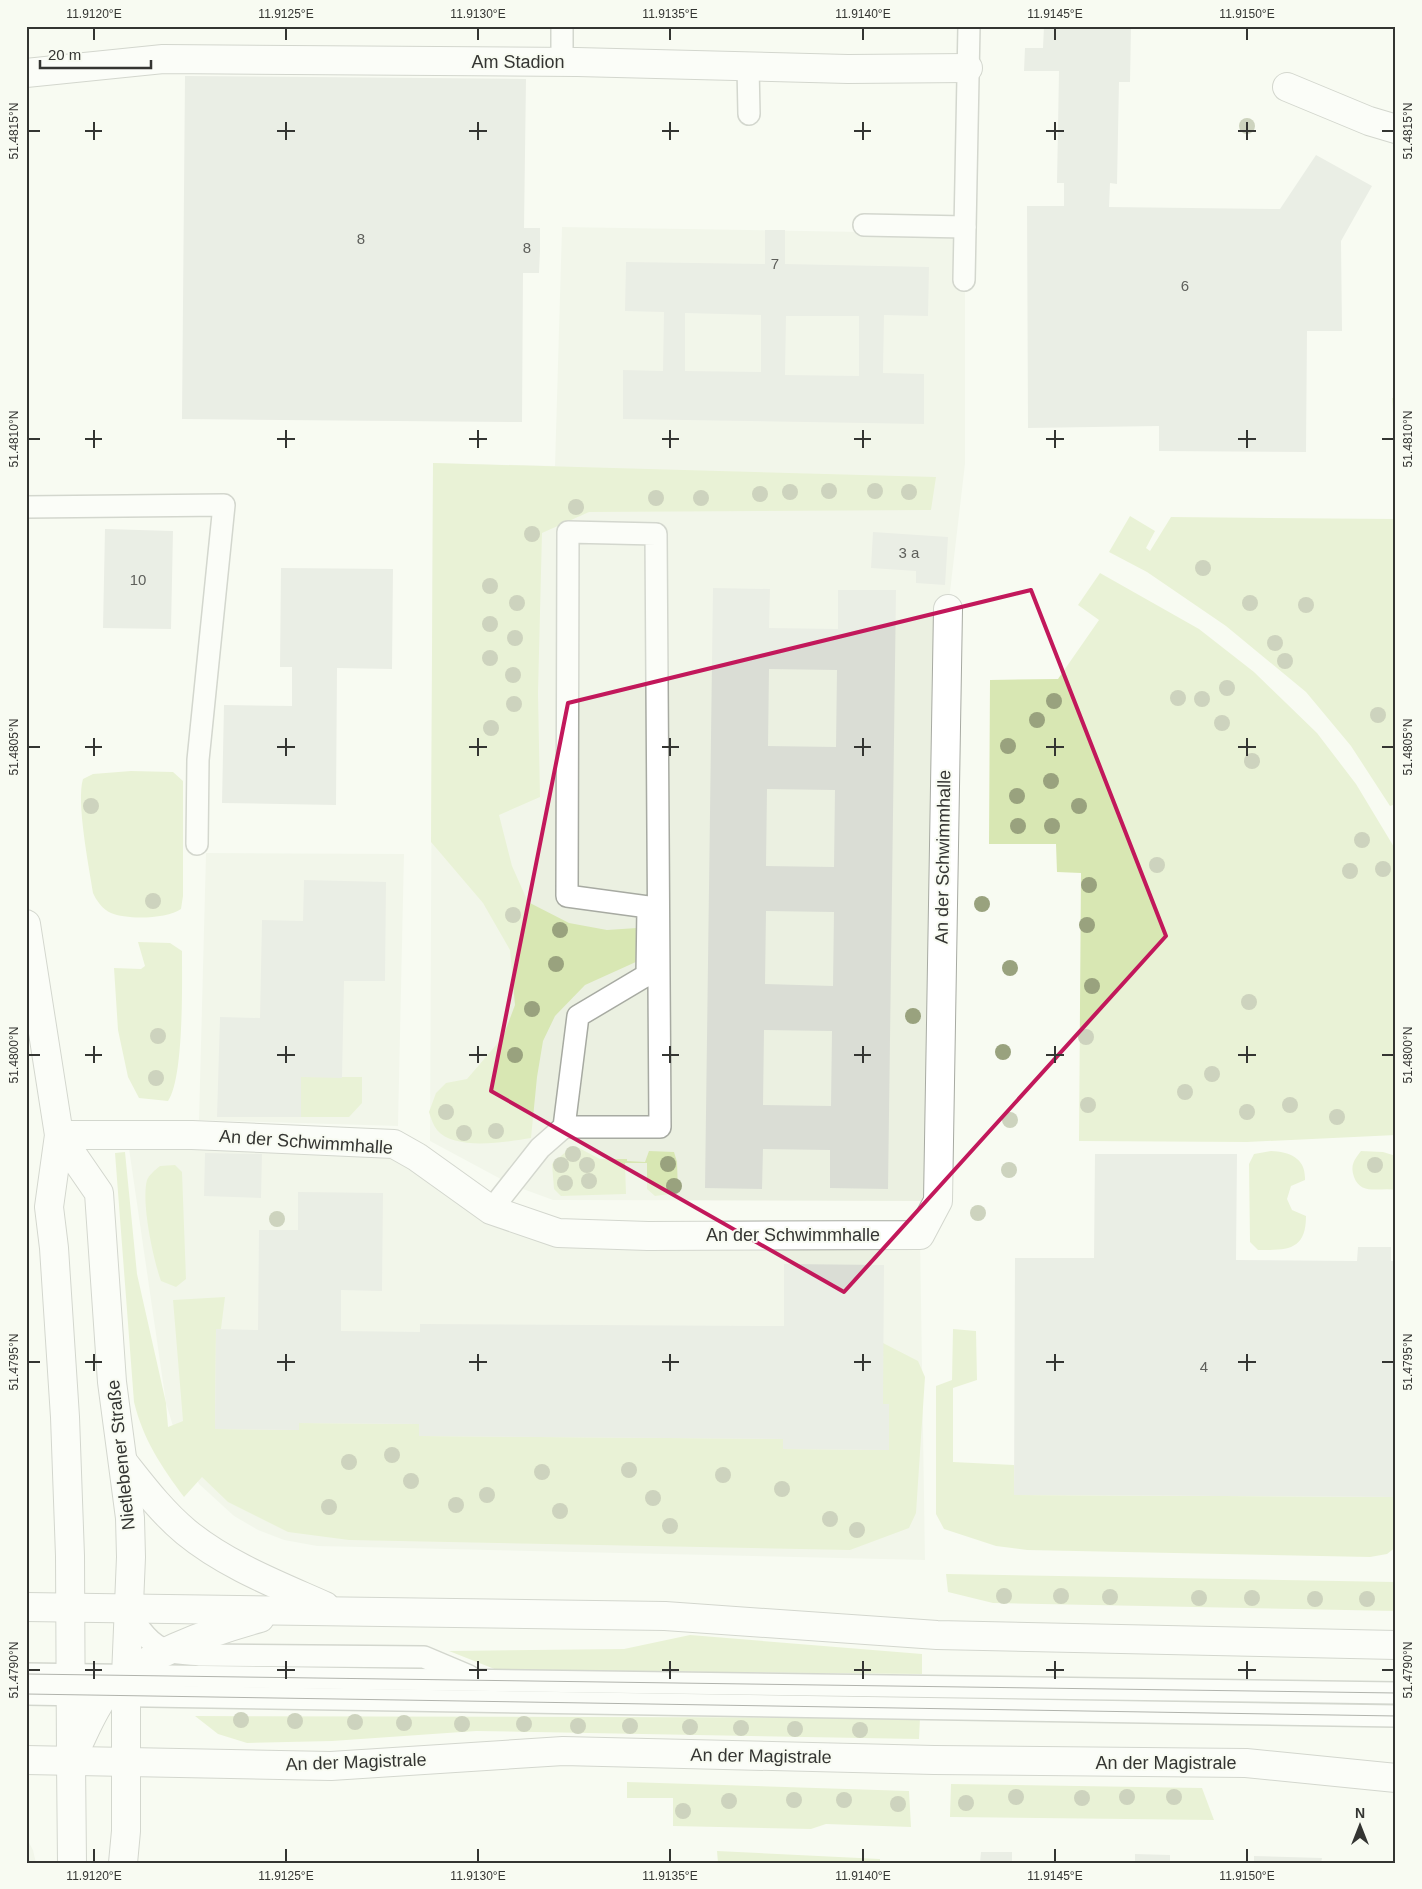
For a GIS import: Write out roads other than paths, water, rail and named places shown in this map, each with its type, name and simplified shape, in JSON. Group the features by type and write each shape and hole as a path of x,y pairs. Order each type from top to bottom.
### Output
{"main road":[{"name":"Am Stadion","path":"26,73 163,59 968,68"},
{"path":"1287,87 1396,129"},
{"name":"An der Schwimmhalle","path":"59,1135 192,1135 394,1144 417,1157 491,1210 558,1233 648,1236 920,1235 938,1201 948,609"},
{"name":"Nietlebener Straße","path":"26,924 59,1135 49,1207 54,1248 65,1417 71,1608"},
{"name":"Nietlebener Straße","path":"59,1135 99,1193 112,1382 130,1518 131,1557 128,1609"},
{"path":"124,1463 164,1511 202,1544 238,1566 335,1610"},
{"path":"26,1607 665,1616 937,1634 1396,1645"},
{"path":"71,1608 72,1863"},
{"path":"123,1863 126,1831 126,1762 119,1689 128,1609"},
{"path":"71,1761 119,1689 168,1651 239,1624 293,1610"},
{"name":"An der Magistrale","path":"26,1760 330,1766 563,1752 934,1760 1246,1763 1396,1778"}],"lane":[{"path":"562,26 562,62"},
{"path":"964,280 969,26"},
{"path":"748,67 749,114"},
{"path":"864,225 965,226"},
{"path":"26,507 224,505 198,760 197,844"},
{"path":"491,1210 540,1148 564,1127 660,1127 656,534 568,532 566,896 648,907 646,975 578,1016 564,1127"},
{"path":"128,1609 136,1625 148,1638 168,1651 200,1656 424,1657 478,1680"},
{"path":"26,1674 71,1685 119,1689 1396,1716"},
{"path":"26,1694 71,1685 119,1689 478,1680 1396,1693"}],"tram line":[{"path":"26,1674 1396,1693"},
{"path":"26,1694 1396,1716"}]}
